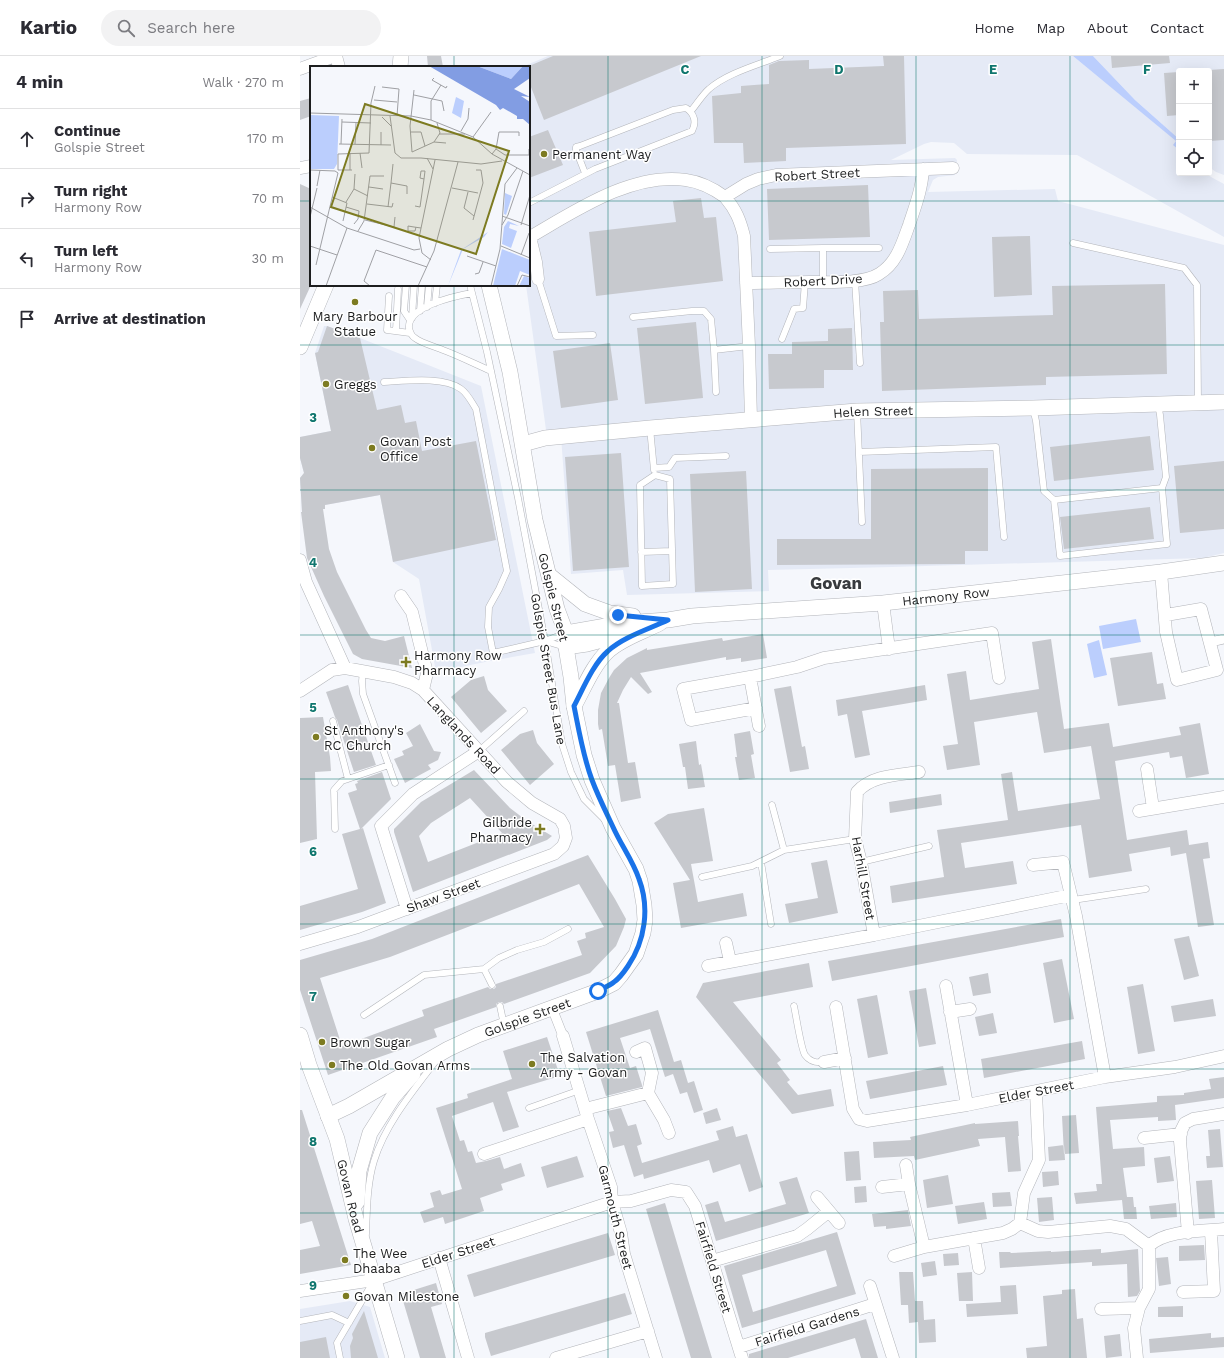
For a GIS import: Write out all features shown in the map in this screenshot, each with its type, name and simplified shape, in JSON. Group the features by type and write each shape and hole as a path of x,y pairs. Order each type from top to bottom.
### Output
{"street":[{"path":"300,69 335,56 340,66"},
{"path":"400,66 401,56"},
{"path":"300,168 310,166"},
{"name":"Robert Street","path":"725,197 758,179 776,175 952,168"},
{"name":"Robert Drive","path":"746,283 855,280 872,278 879,274 896,258 901,248 920,193 923,169"},
{"path":"538,279 530,235 568,215 628,186 641,183 665,180 687,180 712,188 725,197 733,207 742,226 746,253 751,419"},
{"path":"300,347 326,286"},
{"name":"Golspie Street","path":"328,1116 349,1106 442,1053 478,1035 598,991 614,983 636,954 643,933 645,920 640,880 636,869 613,828 592,780 584,755 574,706 566,640 535,520 510,372 489,286"},
{"name":"Helen Street","path":"523,444 545,438 857,411 1033,408 1224,402"},
{"path":"300,560 306,582 345,668"},
{"name":"Harmony Row","path":"566,640 623,622 668,620 692,616 883,604 1162,572 1224,563"},
{"path":"1162,572 1166,632 1177,680 1218,670 1202,609 1166,615"},
{"name":"Harmony Row","path":"549,575 585,604 600,610 618,615 668,620"},
{"name":"Langlands Road","path":"401,596 412,612 427,674 423,690 507,782 532,803 560,819 564,826"},
{"path":"883,604 889,649"},
{"name":"Harmony Row","path":"574,706 596,666 607,652 621,642 668,620"},
{"path":"756,708 691,720 683,689 797,667 824,658 992,633 999,678"},
{"path":"1211,642 1224,639"},
{"path":"300,691 332,670 345,668 394,677 412,683 423,690"},
{"path":"750,677 759,726"},
{"path":"407,909 381,826 412,794 479,751"},
{"path":"1147,769 1153,808"},
{"name":"Harhill Street","path":"874,935 861,862 855,838 857,792 862,786 872,780 919,772"},
{"path":"1139,811 1224,797"},
{"name":"Shaw Street","path":"300,944 358,927 554,854 563,846 566,838 564,826"},
{"path":"1033,865 1063,862 1072,898 1105,1077"},
{"name":"Harhill Street","path":"708,966 1072,898"},
{"path":"726,944 730,961"},
{"path":"946,986 967,1105"},
{"path":"824,1062 845,1058 836,1007"},
{"name":"Garmouth Street","path":"552,1008 611,1187 612,1202 621,1232 624,1254 656,1358"},
{"path":"950,1012 970,1008"},
{"name":"Govan Road","path":"300,1035 305,1066 338,1139 356,1219 397,1358"},
{"path":"636,1052 645,1048 652,1073 648,1093 664,1120 669,1134"},
{"name":"Elder Street","path":"845,1058 853,1109 859,1119 867,1121 967,1105 1105,1077 1175,1067 1224,1056"},
{"path":"356,1219 359,1171 370,1133 393,1097 418,1067"},
{"path":"894,1256 924,1247 1003,1233 1020,1223 1024,1193 1039,1160 1036,1092"},
{"path":"484,1154 587,1114 648,1093"},
{"path":"1188,1233 1181,1134 1184,1123 1193,1119 1224,1114"},
{"path":"1144,1138 1181,1134"},
{"path":"906,1166 924,1247"},
{"path":"882,1187 909,1184"},
{"name":"Elder Street","path":"300,1291 374,1280 612,1202 631,1201 671,1190"},
{"name":"Fairfield Street","path":"671,1190 686,1192 693,1202 740,1352"},
{"path":"817,1197 828,1212 839,1223"},
{"path":"712,1261 797,1236 828,1212"},
{"path":"1020,1223 1038,1231 1048,1232 1110,1226 1126,1229 1149,1246"},
{"path":"1137,1358 1134,1328 1139,1308 1149,1289 1149,1246 1154,1241 1163,1237 1224,1230"},
{"path":"1183,1292 1219,1290 1210,1231"},
{"path":"974,1238 979,1268"},
{"path":"439,1258 468,1358"},
{"name":"Fairfield Gardens","path":"870,1286 893,1358"},
{"name":"Fairfield Gardens","path":"740,1352 875,1304"},
{"path":"1101,1309 1139,1308"},
{"path":"556,1358 648,1331"}],"lane":[{"path":"691,111 706,92 715,85 736,74 780,56"},
{"path":"530,202 585,173 692,131 694,126 694,118 691,111 686,108 673,110 576,148 585,173"},
{"path":"1073,243 1184,268 1197,285 1198,403"},
{"path":"823,248 823,282"},
{"path":"770,249 879,248"},
{"path":"538,279 556,336 593,335"},
{"path":"855,280 860,363"},
{"path":"782,339 794,309 803,308 805,282"},
{"path":"406,286 404,311 411,319"},
{"path":"414,286 409,326 410,333 416,340 446,351 491,371"},
{"path":"420,311 422,286"},
{"path":"427,307 429,286"},
{"path":"435,303 437,286"},
{"name":"Golspie Street Bus Lane","path":"470,286 491,371 518,498 545,642 562,744 571,772 584,799 613,828"},
{"path":"396,331 398,289"},
{"path":"411,319 420,311 435,303 453,296 472,293"},
{"path":"389,296 387,330 410,333"},
{"path":"632,317 704,311 711,319 716,392"},
{"path":"714,350 749,346"},
{"path":"384,382 420,380 451,383 468,396 476,410 507,571 500,589 489,607 488,627 493,652 545,642 566,640"},
{"path":"1033,408 1036,421 1044,491 1054,500 1060,556 1166,544 1162,488 1166,477 1158,404"},
{"path":"857,411 862,522"},
{"path":"650,428 655,475"},
{"path":"859,452 996,447 1004,537"},
{"path":"654,468 669,467 675,458 726,456"},
{"path":"655,475 670,479 673,584 642,586 640,485 655,475"},
{"path":"1054,500 1162,488"},
{"path":"642,552 672,551"},
{"path":"545,642 566,640"},
{"path":"363,671 363,694 395,783"},
{"path":"479,751 524,711"},
{"path":"333,721 348,779"},
{"path":"335,829 334,790 342,781 389,765"},
{"path":"772,805 784,850"},
{"path":"702,877 752,866 784,850 855,838"},
{"path":"861,862 929,846"},
{"path":"761,862 771,924"},
{"path":"1072,898 1146,889"},
{"path":"364,1015 424,975 484,969 499,958 517,950 544,942 568,929"},
{"path":"484,969 492,986"},
{"path":"500,1006 504,1025"},
{"path":"794,1006 804,1054 810,1060 817,1063 824,1062"},
{"path":"366,1253 367,1206 374,1161 384,1136 408,1098 442,1053"},
{"path":"529,1108 580,1090"},
{"path":"340,1358 337,1343 374,1280"},
{"path":"300,1321 332,1315 349,1323"}],"shaded area":[{"path":"548,56 1073,56 1176,140 1174,145 1176,147 1176,176 1210,176 1224,184 1224,237 1077,155 967,154 954,143 931,142 891,160 955,158 957,160 955,175 938,177 933,180 928,192 1055,189 1058,201 1224,245 1224,553 1203,558 768,570 769,591 627,595 623,570 571,574 561,436 546,430 526,286 530,286 530,66 524,66"},
{"path":"1073,56 1093,56 1135,100 1176,136 1176,141"},
{"path":"1093,56 1224,56 1224,175 1212,169 1212,68 1176,68 1176,136 1135,100"},
{"path":"324,326 360,338 481,386 535,653 436,672 419,579 393,562 380,495 325,505 325,509 302,511 300,478 304,473 300,458 300,437 331,431 315,353"},
{"path":"1136,619 1141,642 1103,649 1099,626"},
{"path":"1099,640 1107,675 1094,678 1087,644"},
{"path":"350,1301 370,1307 385,1358 300,1358 300,1309"}],"building":[{"path":"427,56 441,56 443,66 428,66"},
{"path":"553,56 701,56 544,120 530,85 529,66"},
{"path":"883,56 904,56 906,144 786,148 786,161 744,163 743,143 714,143 712,96 741,93 741,86 769,84 769,65 779,61 809,60 809,69 884,66"},
{"path":"1111,56 1169,56 1170,63 1112,68"},
{"path":"1224,69 1224,140 1212,141 1212,70"},
{"path":"1176,72 1176,115 1167,116 1164,73"},
{"path":"310,98 310,116 300,120 300,101"},
{"name":"Permanent Way","path":"548,130 563,165 530,178 530,137"},
{"path":"300,184 310,189 311,286 300,309"},
{"path":"868,185 870,237 769,240 767,189"},
{"path":"701,198 704,218 716,217 723,281 596,296 589,232 676,222 673,201"},
{"path":"1030,236 1032,295 994,297 992,237"},
{"path":"1165,284 1167,374 1046,377 1046,385 882,391 880,322 884,322 883,291 918,290 919,319 1053,315 1052,286"},
{"path":"696,322 703,398 645,404 637,328"},
{"path":"327,326 360,338 377,410 401,405 405,423 416,421 422,451 476,441 496,540 393,562 380,495 325,505 325,509 323,509 329,549 337,572 366,630 371,638 385,641 404,636 412,668 362,659 353,654 307,558 301,512 300,478 304,473 300,458 300,437 331,431 315,353 318,352"},
{"path":"852,328 853,370 824,370 824,388 769,389 768,354 792,354 792,342 828,341 828,329"},
{"path":"610,343 618,400 561,408 553,351"},
{"path":"1150,436 1154,470 1054,481 1050,447"},
{"path":"621,453 629,567 573,571 565,457"},
{"path":"1224,461 1224,529 1180,533 1174,466"},
{"path":"988,468 988,551 965,551 965,564 777,565 777,539 871,539 871,469"},
{"path":"746,471 752,589 695,592 690,474"},
{"path":"1150,507 1154,539 1064,549 1060,517"},
{"path":"763,634 767,658 741,662 741,658 726,660 726,657 640,673 652,692 648,694 631,677 617,703 619,703 628,763 635,762 641,798 621,802 615,765 608,766 602,729 599,730 598,724 598,710 601,693 614,670 627,658 647,648 647,650 722,638 723,641"},
{"path":"1051,639 1064,729 1109,723 1113,747 1181,735 1179,727 1200,723 1209,774 1186,778 1182,756 1170,758 1169,752 1115,761 1127,840 1187,830 1189,845 1208,842 1210,858 1203,859 1214,925 1198,927 1186,853 1171,856 1170,847 1129,854 1132,871 1089,878 1081,825 961,843 965,868 1013,861 1017,884 892,903 890,886 944,877 937,830 1008,820 1001,774 1012,772 1018,811 1100,799 1091,746 1044,753 1037,712 974,722 980,765 947,770 943,746 958,744 947,674 966,671 970,700 1039,689 1032,642"},
{"path":"1152,652 1157,684 1163,683 1166,699 1118,706 1110,658"},
{"path":"484,676 488,690 507,711 481,733 451,697 471,680"},
{"path":"348,685 376,765 354,772 326,692"},
{"path":"925,685 927,700 862,711 870,755 855,758 847,714 838,716 836,700"},
{"path":"791,686 802,747 805,746 809,769 790,772 774,689"},
{"path":"323,717 331,771 315,772 317,839 300,843 300,718"},
{"path":"420,724 434,751 441,752 438,760 428,765 431,769 405,783 394,759 404,755 402,751 413,746 406,733"},
{"path":"533,730 537,743 554,764 530,785 501,750 520,734"},
{"path":"750,731 754,754 751,755 755,778 739,780 735,757 737,757 734,734"},
{"path":"696,741 699,765 701,764 705,787 688,789 685,767 683,767 679,744"},
{"path":"474,770 510,808 527,821 552,836 547,840 413,892 394,829 421,802","holes":["470,798 502,833 428,862 419,836 431,823"]},
{"path":"382,772 391,799 361,829 363,828 386,903 362,912 300,930 300,906 358,889 342,834 360,829 348,793 357,790 355,784 358,783 357,781"},
{"path":"941,794 942,805 890,813 889,802"},
{"path":"704,808 713,861 691,864 698,902 743,893 747,916 681,928 673,883 690,880 654,823 668,814"},
{"path":"588,855 626,919 616,946 590,973 504,1004 499,1002 496,1004 496,1007 434,1029 437,1037 328,1075 300,990 300,960 372,939","holes":["579,884 604,927 585,933 586,938 577,941 582,955 496,984 494,989 490,989 488,987 422,1010 424,1016 342,1046 320,978 390,957"]},
{"path":"827,860 838,913 789,923 785,904 818,898 811,863"},
{"path":"1061,919 1064,937 832,981 828,961"},
{"path":"1189,936 1199,976 1184,980 1174,939"},
{"path":"1062,959 1074,1019 1054,1023 1043,963"},
{"path":"809,963 813,987 733,1002 781,1060 777,1063 790,1080 787,1082 798,1095 831,1089 834,1106 792,1114 696,997 703,983"},
{"path":"988,973 991,993 973,996 969,977"},
{"path":"1143,984 1155,1051 1138,1054 1127,987"},
{"path":"926,988 936,1044 919,1047 909,991"},
{"path":"877,995 888,1054 868,1058 857,999"},
{"path":"1213,999 1216,1016 1174,1022 1171,1006"},
{"path":"658,1010 674,1062 681,1060 688,1083 694,1081 703,1110 694,1113 687,1092 680,1094 673,1074 665,1077 650,1029 620,1038 630,1068 636,1066 642,1087 606,1096 586,1032"},
{"path":"993,1013 997,1033 979,1036 975,1017"},
{"path":"547,1037 560,1076 507,1092 519,1127 503,1132 493,1102 452,1116 460,1141 464,1140 468,1152 472,1151 476,1163 500,1157 504,1169 521,1163 525,1176 501,1184 503,1190 480,1198 484,1211 445,1224 443,1217 424,1223 420,1212 434,1207 430,1193 440,1190 442,1195 462,1189 436,1108 468,1098 467,1094 512,1079 503,1051"},
{"path":"1082,1041 1085,1059 984,1078 981,1059"},
{"path":"943,1066 947,1085 870,1099 866,1081"},
{"path":"1224,1077 1224,1098 1175,1105 1176,1120 1158,1121 1158,1117 1110,1120 1113,1149 1144,1147 1145,1166 1123,1168 1127,1197 1133,1197 1137,1219 1124,1219 1122,1200 1076,1204 1074,1193 1097,1191 1096,1184 1102,1184 1096,1107 1157,1102 1157,1096 1184,1095 1184,1093 1211,1089 1209,1079"},
{"path":"621,1108 628,1126 636,1124 642,1144 637,1146 642,1163 719,1140 716,1131 733,1126 736,1137 747,1134 763,1187 749,1192 740,1164 713,1173 709,1160 644,1179 643,1174 634,1177 624,1145 613,1148 609,1132 614,1131 607,1111"},
{"path":"717,1108 721,1120 706,1124 703,1113"},
{"path":"300,1110 302,1110 351,1265 300,1274 300,1250 320,1246 312,1221 300,1224"},
{"path":"1076,1115 1079,1153 1064,1154 1062,1116"},
{"path":"1018,1121 1021,1171 1008,1172 1005,1137 978,1139 980,1146 915,1160 914,1156 874,1158 873,1142 911,1140 910,1137 975,1123"},
{"path":"1220,1129 1223,1167 1207,1168 1206,1156 1210,1156 1208,1130"},
{"path":"1064,1145 1065,1160 1049,1161 1048,1147"},
{"path":"859,1151 861,1180 846,1181 844,1152"},
{"path":"577,1156 584,1177 547,1188 541,1167"},
{"path":"1170,1156 1174,1181 1157,1183 1154,1158"},
{"path":"1058,1171 1059,1185 1043,1187 1042,1172"},
{"path":"948,1175 953,1204 927,1208 923,1180"},
{"path":"797,1177 809,1213 716,1241 705,1205 718,1201 725,1222 786,1204 779,1182"},
{"path":"1212,1180 1215,1218 1199,1219 1196,1181"},
{"path":"866,1186 867,1202 855,1203 854,1187"},
{"path":"1010,1192 1012,1206 993,1207 992,1193"},
{"path":"1052,1197 1054,1220 1039,1222 1037,1198"},
{"path":"984,1202 987,1219 958,1224 955,1206"},
{"path":"665,1203 712,1358 691,1358 667,1279 646,1209"},
{"path":"1176,1203 1177,1217 1151,1219 1149,1206"},
{"path":"908,1210 911,1226 886,1229 886,1226 874,1227 872,1214"},
{"path":"837,1232 856,1294 742,1328 724,1266","holes":["826,1250 837,1286 753,1312 742,1275"]},
{"path":"608,1233 615,1255 474,1297 467,1275"},
{"path":"1204,1245 1205,1260 1179,1261 1179,1246"},
{"path":"1101,1249 1101,1253 1138,1249 1140,1291 1137,1296 1128,1297 1127,1264 1092,1266 1092,1262 1000,1268 999,1252 1051,1252"},
{"path":"958,1253 959,1265 944,1266 943,1254"},
{"path":"1168,1257 1171,1284 1159,1286 1156,1258"},
{"path":"935,1261 937,1275 923,1277 921,1263"},
{"path":"899,1272 913,1272 915,1301 923,1301 924,1320 935,1319 936,1342 919,1343 918,1322 909,1323 908,1305 901,1305"},
{"path":"972,1272 973,1301 959,1301 957,1273"},
{"path":"436,1283 442,1304 431,1307 446,1358 420,1358 401,1294"},
{"path":"1016,1285 1018,1314 967,1317 966,1304 1001,1302 1000,1286"},
{"path":"1075,1289 1077,1319 1083,1318 1087,1358 1027,1358 1026,1348 1047,1346 1043,1296 1062,1294 1062,1290"},
{"path":"625,1293 632,1314 491,1356 485,1333"},
{"path":"1183,1306 1183,1317 1158,1317 1158,1307"},
{"path":"364,1311 378,1358 351,1358 350,1346 353,1338 352,1334"},
{"path":"866,1319 878,1358 861,1358 855,1338 788,1358 749,1358 749,1354"},
{"path":"1211,1333 1211,1338 1224,1337 1224,1347 1150,1353 1149,1339"},
{"path":"1120,1334 1122,1356 1106,1358 1104,1336"},
{"path":"326,1337 330,1358 300,1358 300,1342"}],"place":[{"name":"Permanent Way","path":"544,154"},
{"name":"Mary Barbour Statue","path":"355,302"},
{"name":"Greggs","path":"326,384"},
{"name":"Govan Post Office","path":"372,448"},
{"name":"Harmony Row Pharmacy","path":"406,662"},
{"name":"St Anthony's RC Church","path":"316,737"},
{"name":"Gilbride Pharmacy","path":"540,829"},
{"name":"Brown Sugar","path":"322,1042"},
{"name":"The Salvation Army - Govan","path":"532,1064"},
{"name":"The Old Govan Arms","path":"332,1065"},
{"name":"The Wee Dhaaba","path":"345,1260"},
{"name":"Govan Milestone","path":"346,1296"}],"district":[{"name":"Govan","path":"836,583"}],"route":[{"path":"598,991 614,983 636,954 643,933 645,920 644,905 640,880 636,869 613,828 592,780 584,755 574,706 596,666 607,652 621,642 668,620 618,615"}]}
